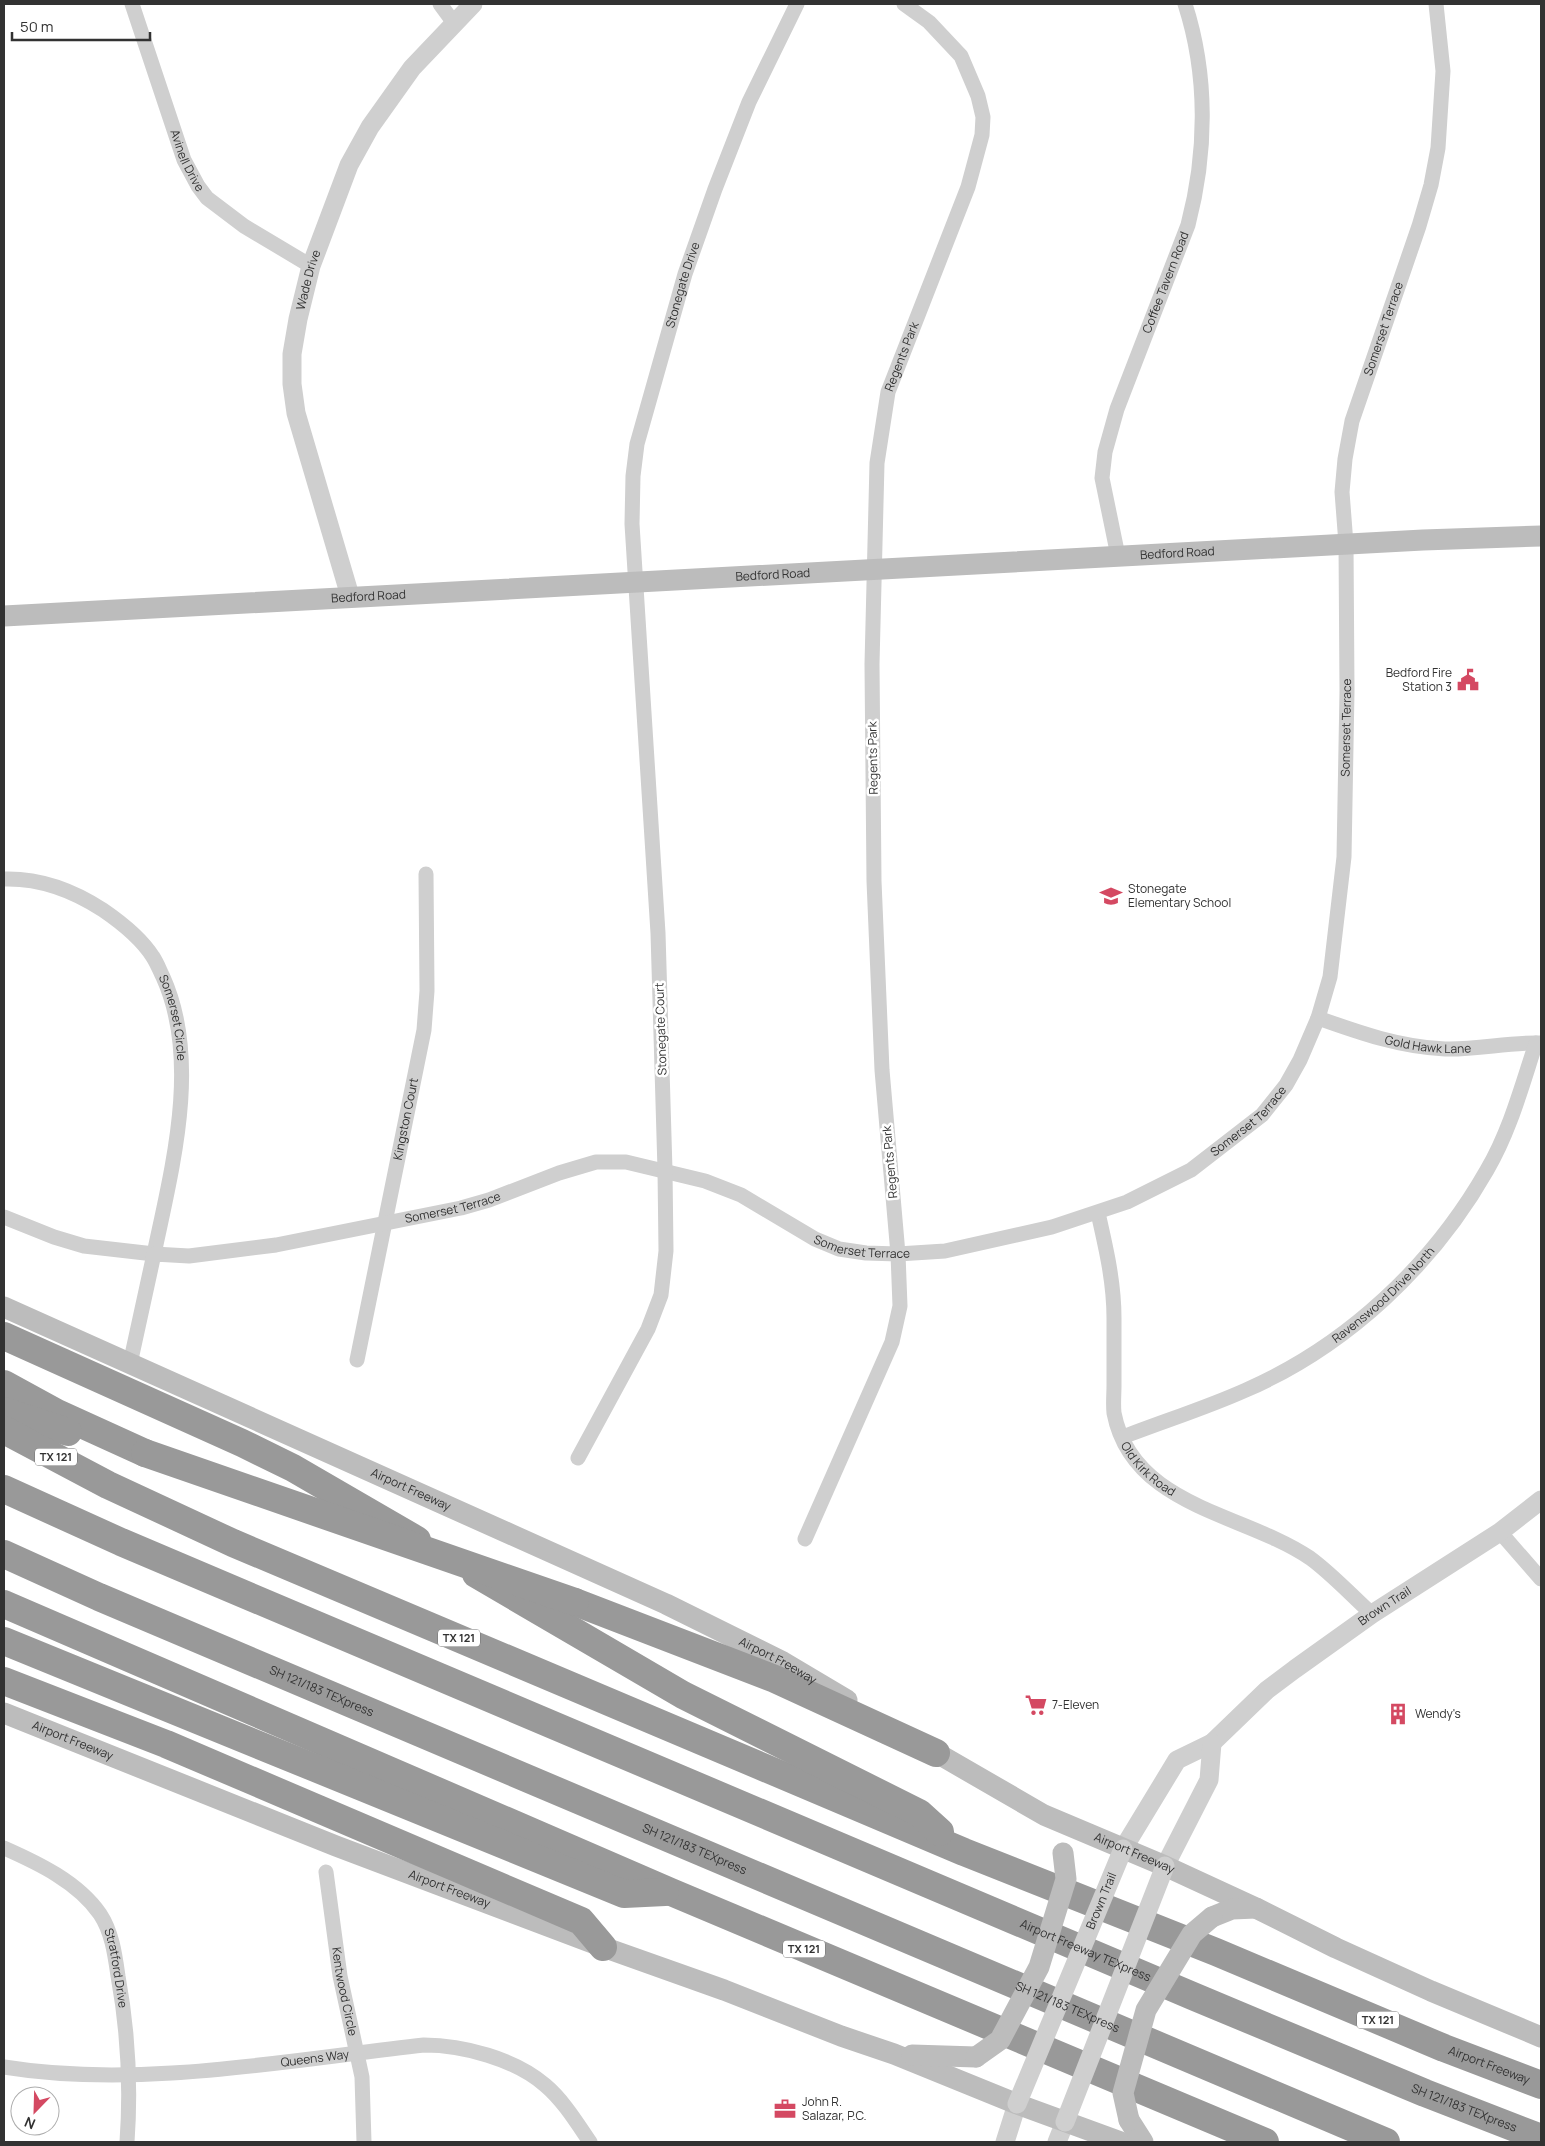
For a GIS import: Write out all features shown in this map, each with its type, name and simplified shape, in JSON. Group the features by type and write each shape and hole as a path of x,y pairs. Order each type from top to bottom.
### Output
{"highway":[{"path":"4,1336 293,1468 683,1695 918,1813 964,1852"},
{"path":"4,1384 57,1413 145,1454"},
{"path":"4,1412 145,1454 575,1602 775,1679 936,1753"},
{"name":"Airport Freeway","path":"4,1430 108,1485 233,1543 964,1852 1216,1952 1444,2048 1541,2085"},
{"name":"Airport Freeway TEXpress","path":"4,1489 140,1550 1194,1997"},
{"name":"SH 121/183 TEXpress","path":"4,1554 99,1597 1386,2142"},
{"name":"TX 121","path":"4,1604 671,1892 1265,2142"},
{"path":"4,1642 624,1894 671,1892"},
{"path":"4,1681 175,1748 581,1921 603,1947"},
{"name":"SH 121/183 TEXpress","path":"1194,1997 1424,2093 1541,2138"}],"main road":[{"name":"Bedford Road","path":"4,616 1346,544 1541,536"},
{"name":"Airport Freeway","path":"4,1307 666,1604 783,1662 1044,1815 1165,1866 1379,1968 1541,2037"},
{"name":"Airport Freeway","path":"4,1714 336,1846 603,1947 724,1990 841,2036 894,2054 1017,2104 1121,2142"},
{"path":"894,2054 976,2057 1000,2040 1039,1967 1066,1879 1063,1853 1058,1839 1044,1815"},
{"path":"1144,2142 1129,2120 1123,2093 1146,2010 1192,1934 1212,1917 1232,1910 1256,1908"}],"street":[{"name":"Avinell Drive","path":"132,4 184,160 198,186 207,198 244,226 311,266"},
{"path":"440,4 454,23"},
{"name":"Wade Drive","path":"350,596 296,413 293,393 292,354 298,319 311,266 349,165 370,127 412,68 473,4"},
{"name":"Stonegate Drive","path":"636,582 632,524 633,476 636,444 646,404 685,274 715,189 749,102 796,4"},
{"name":"Regents Park","path":"804,1540 892,1342 900,1306 898,1254 882,1070 874,881 872,664 877,463 888,392 968,187 982,135 983,118 978,96 961,56 929,22 904,4"},
{"name":"Coffee Tavern Road","path":"1118,556 1102,478 1105,452 1117,409 1188,225 1196,194 1203,122 1197,52 1185,4"},
{"name":"Somerset Terrace","path":"154,1254 189,1256 276,1245 461,1208 489,1200 559,1173 596,1162 626,1162 666,1170 705,1181 741,1195 815,1239 839,1249 866,1253 898,1254 945,1252 1052,1227 1127,1202 1191,1170 1262,1115 1286,1085 1300,1060 1318,1018 1330,977 1344,857 1347,692 1346,544 1342,492 1345,459 1352,421 1419,226 1431,185 1438,148 1443,71 1436,4"},
{"name":"Stonegate Court","path":"578,1458 648,1329 661,1295 666,1251 666,1170 658,933 636,582"},
{"name":"Kingston Court","path":"356,1360 424,1030 427,991 426,874"},
{"name":"Somerset Circle","path":"4,879 40,882 84,898 125,925 154,957 172,996 177,1017 182,1083 172,1166 130,1364"},
{"name":"Gold Hawk Lane","path":"1318,1018 1370,1037 1407,1045 1446,1049 1539,1043"},
{"name":"Ravenswood Drive North","path":"1122,1436 1246,1391 1286,1371 1339,1338 1397,1289 1464,1206 1488,1169 1508,1126 1539,1043"},
{"name":"Old Kirk Road","path":"1098,1213 1110,1266 1114,1315 1114,1412 1122,1436 1139,1466 1152,1479 1180,1497 1310,1558 1372,1614"},
{"path":"4,1217 54,1237 84,1246 154,1254"},
{"name":"Brown Trail","path":"1005,2142 1017,2104 1123,1849 1177,1760 1212,1744 1267,1690 1372,1614 1500,1532 1541,1500"},
{"path":"1500,1532 1541,1579"},
{"path":"1057,2142 1165,1866 1209,1780 1212,1744"},
{"name":"Stratford Drive","path":"4,1848 36,1862 70,1884 88,1899 100,1914 107,1928 116,1958 124,2010 130,2074 127,2142"},
{"name":"Kentwood Circle","path":"326,1872 340,1976 362,2077 364,2142"},
{"name":"Queens Way","path":"4,2067 64,2074 130,2074 210,2070 424,2045 447,2045 504,2061 529,2072 547,2086 570,2113 590,2142"}],"place":[{"name":"Bedford Fire Station 3","path":"1468,680"},
{"name":"Stonegate Elementary School","path":"1111,896"},
{"name":"7-Eleven","path":"1036,1705"},
{"name":"Wendy's","path":"1398,1714"},
{"name":"John R. Salazar, P.C.","path":"785,2109"}]}
